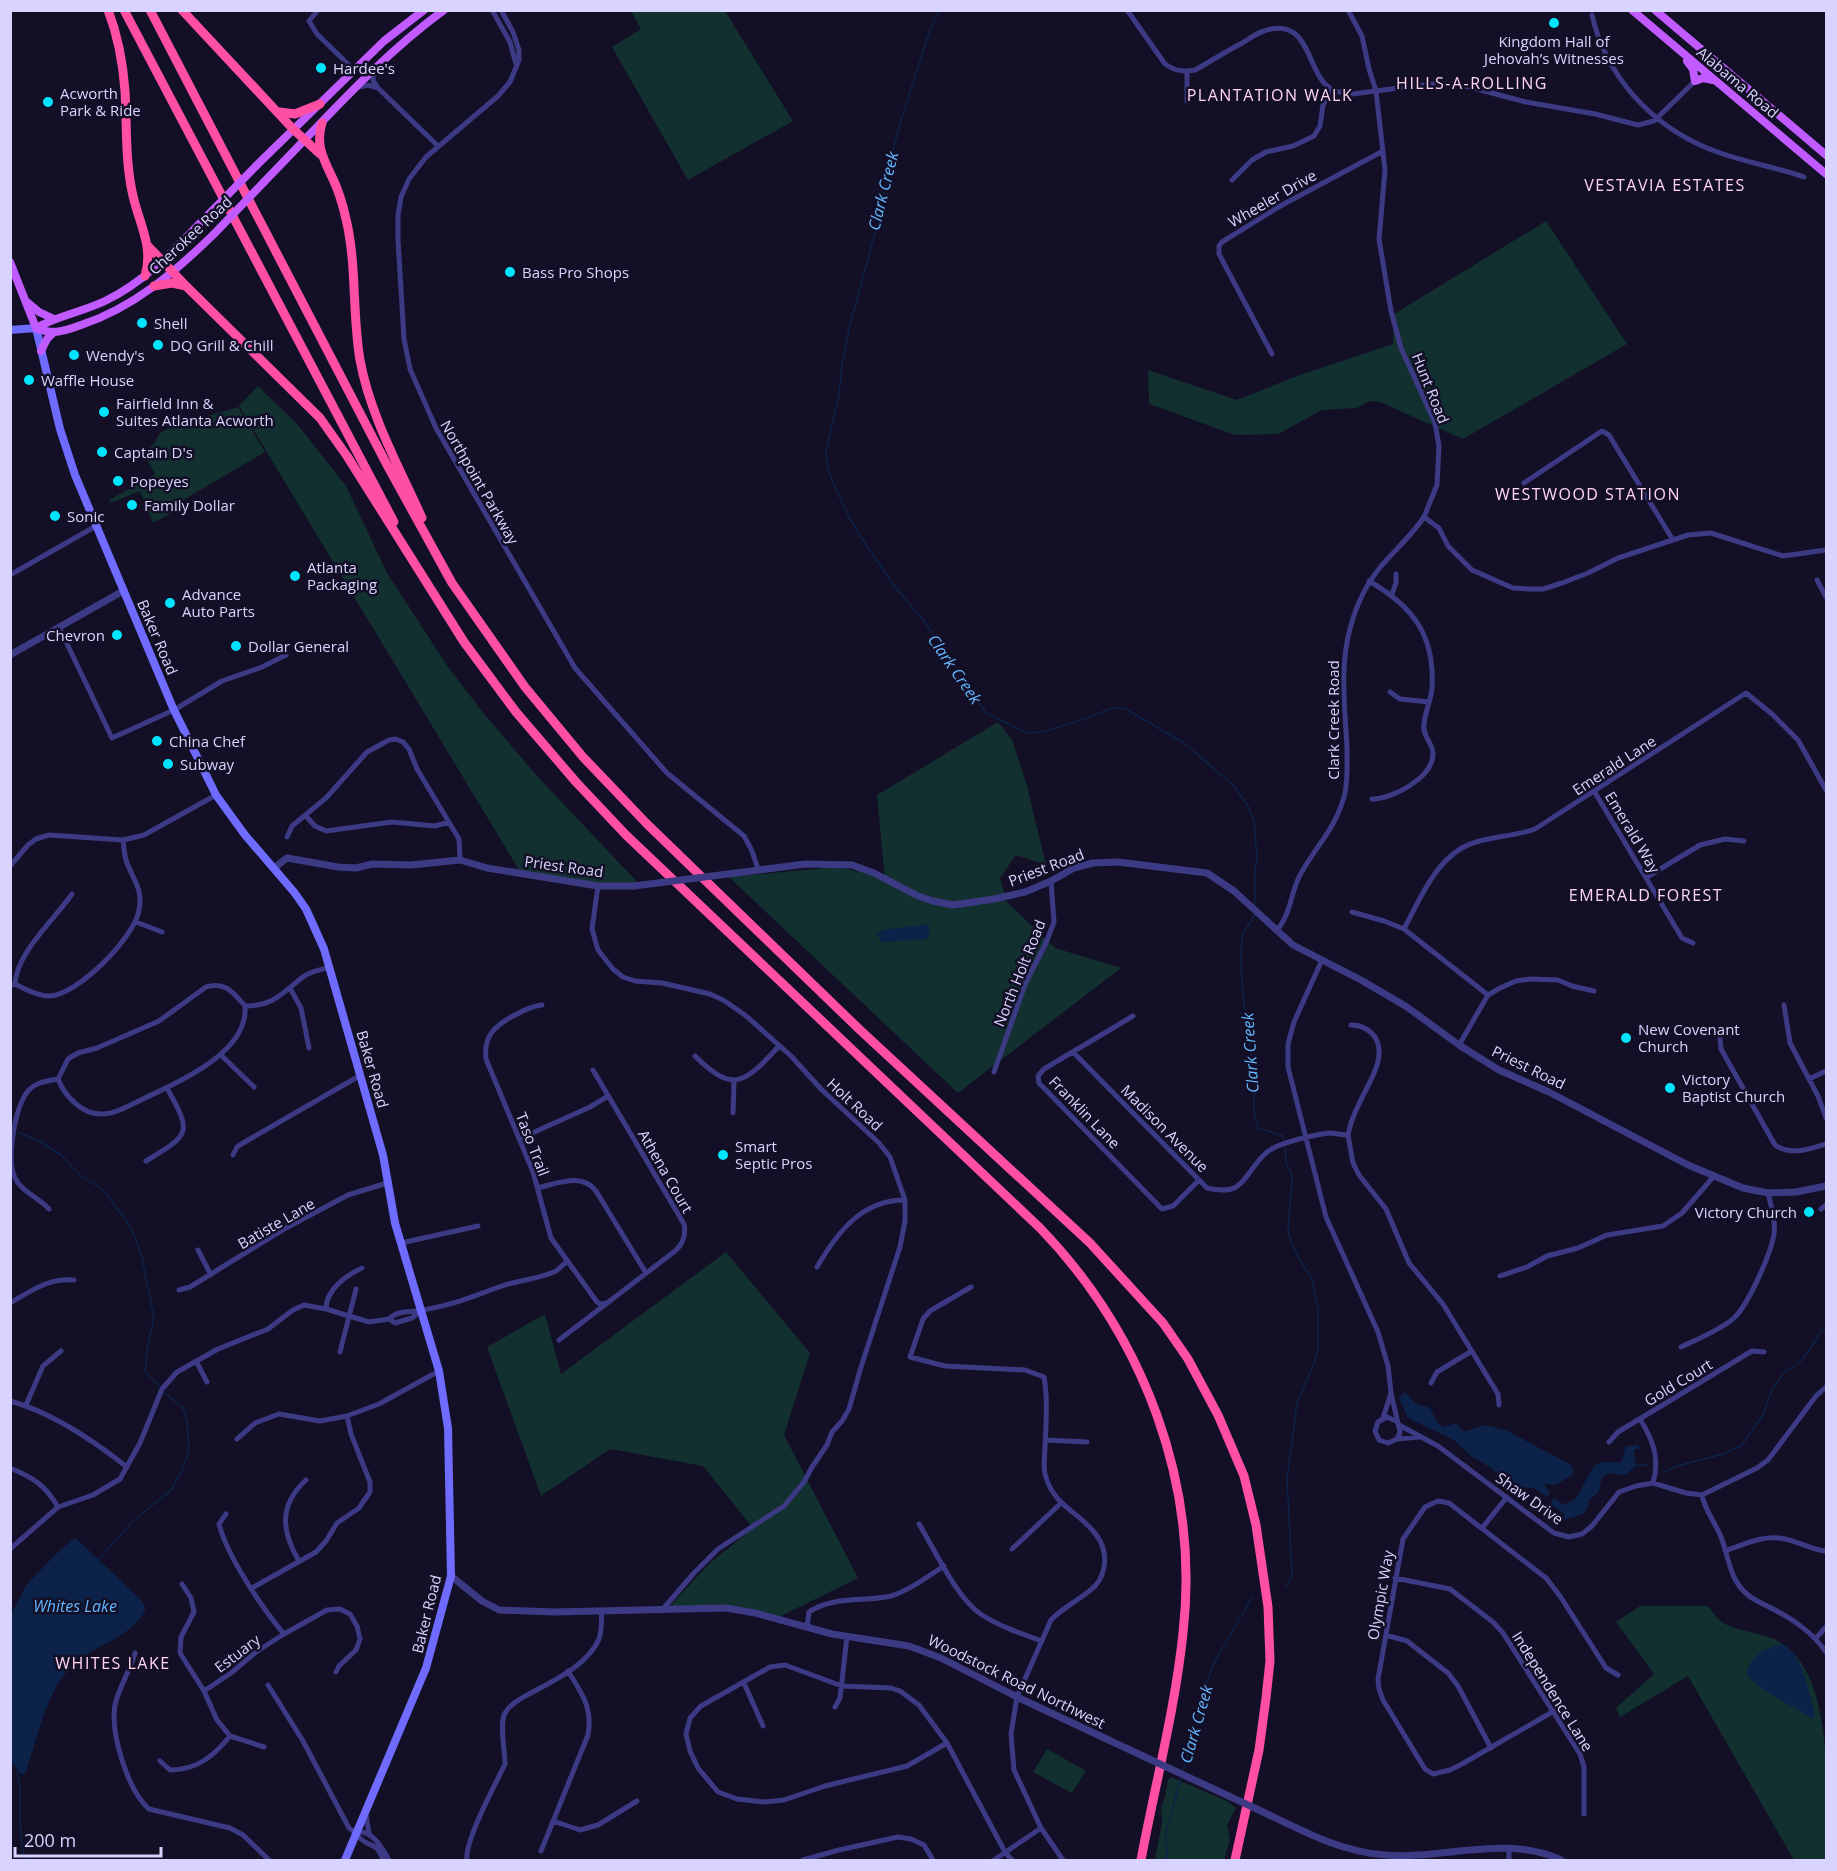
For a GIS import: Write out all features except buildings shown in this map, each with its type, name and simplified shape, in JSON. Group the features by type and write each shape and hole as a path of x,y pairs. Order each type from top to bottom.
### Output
{"highway":[{"path":"108,10 116,32 123,68 130,177 136,208 148,246 149,262 145,276"},
{"path":"124,10 438,603"},
{"path":"150,10 386,463 452,583 525,687 614,791 859,1029 1090,1243 1163,1323 1188,1359 1222,1423 1244,1476 1256,1525 1268,1607 1269,1661 1266,1698 1259,1750 1235,1860"},
{"path":"182,10 293,129 322,156"},
{"path":"278,111 295,114 320,104"},
{"path":"322,123 318,140 322,156 346,218 352,256 358,342 367,386 394,456 452,583"},
{"path":"148,246 320,417 464,642 539,741 626,835 1040,1228 1084,1277 1124,1339 1152,1400 1170,1454 1181,1507 1186,1562 1185,1610 1180,1657 1141,1860"},
{"path":"154,286 172,283 186,286"}],"main road":[{"name":"Cherokee Road","path":"36,328 102,302 145,276 384,41 424,10"},
{"name":"Cherokee Road","path":"36,328 54,332 80,326 131,303 174,271 214,234 374,69 407,38 444,10"},
{"name":"Alabama Road","path":"1632,10 1827,174"},
{"name":"Alabama Road","path":"1655,10 1827,155"},
{"path":"1666,39 1693,69 1695,81 1703,78 1716,81"},
{"path":"10,262 36,328 10,330"},
{"path":"25,301 39,312 54,319"},
{"name":"Baker Road","path":"36,328 60,429 75,475 174,710 216,795 245,835 294,892 316,929 330,967 361,1075 383,1155 401,1243 439,1371 448,1428 451,1576 426,1668 345,1860"},
{"path":"41,351 47,339 54,332"}],"street":[{"path":"318,10 309,21 317,34 354,70"},
{"path":"492,10 510,42 516,66"},
{"name":"Northpoint Parkway","path":"501,10 517,41 519,54 510,82 503,92 420,163 401,197 398,223 405,347 410,369 430,417 575,668 667,773 744,836 758,869"},
{"path":"1127,10 1165,64 1172,69 1195,70 1263,31 1276,28 1298,36 1306,45 1321,79 1332,90 1352,93 1431,84 1458,84 1526,102 1595,114 1632,124 1648,124 1695,81"},
{"name":"Hunt Road","path":"1348,10 1362,36 1376,91 1385,188 1379,239 1385,279 1401,348 1435,423 1439,446 1437,485 1424,517"},
{"path":"1592,15 1604,54 1629,92 1656,119 1708,149 1777,167 1804,177"},
{"path":"374,69 374,80 378,88 438,146"},
{"path":"1187,71 1187,101"},
{"path":"357,87 368,85 378,88"},
{"path":"1232,180 1252,160 1266,152 1293,146 1314,136 1320,126 1323,105 1332,90"},
{"name":"Wheeler Drive","path":"1272,354 1219,254 1219,246 1282,205 1383,151"},
{"path":"1524,483 1602,431 1609,435 1673,540"},
{"path":"1424,517 1439,528 1448,546 1472,570 1513,588 1543,589 1618,558 1688,535 1711,533 1783,556 1827,550"},
{"name":"Clark Creek Road","path":"1276,931 1284,919 1298,879 1330,831 1344,795 1347,773 1343,682 1351,624 1370,581 1424,517"},
{"path":"10,575 96,526"},
{"path":"1392,594 1396,574"},
{"path":"1817,580 1827,597"},
{"path":"1370,581 1392,594 1406,609 1428,641 1432,660 1432,691 1424,729 1433,754 1427,774 1384,799 1372,799"},
{"path":"10,655 123,591"},
{"path":"59,627 111,738 174,710 222,681 262,667 286,655"},
{"path":"1390,692 1400,699 1429,702"},
{"name":"Emerald Lane","path":"1404,929 1434,875 1455,852 1478,841 1506,837 1535,829 1571,808 1594,790 1746,693 1772,714 1798,740 1827,790"},
{"path":"287,837 292,826 326,798 367,752 389,740 396,739 403,742 409,749 417,770 459,839 460,860"},
{"name":"Emerald Way","path":"1594,790 1683,938 1693,943"},
{"path":"10,866 36,839 49,835 123,840 144,835 216,795"},
{"path":"305,815 315,826 326,831 392,822 435,826 449,822"},
{"path":"72,894 28,950 17,968 13,985 49,996 66,992 93,974 136,922 140,892 127,862 123,840"},
{"path":"1647,877 1700,845 1725,840 1744,841"},
{"name":"Priest Road","path":"274,868 287,858 356,868 372,864 411,865 460,860 487,868 598,886 634,886 805,864 852,865 874,873 933,902 953,905 1025,892 1074,868 1108,862 1207,873 1225,884 1293,945 1407,1007 1459,1045 1499,1070 1549,1092 1688,1165 1743,1188 1768,1193 1796,1192 1827,1186"},
{"name":"North Holt Road","path":"994,1072 1026,982 1054,922 1051,881"},
{"name":"Holt Road","path":"598,886 592,929 598,950 614,969 623,977 635,981 693,989 723,1000 745,1015 879,1143 890,1157 905,1200 905,1221 900,1247 849,1409 842,1421 832,1432 804,1482 784,1506 718,1549 694,1572 662,1610"},
{"path":"1352,912 1374,917 1404,929 1488,996"},
{"path":"136,922 162,932"},
{"path":"1322,960 1294,1022 1288,1044 1288,1067 1326,1217 1383,1344 1400,1432 1397,1439"},
{"path":"245,1006 269,1003 305,975 330,967"},
{"path":"1459,1045 1488,996 1516,981 1558,980 1594,991"},
{"path":"49,1209 15,1179 11,1168 11,1152 22,1101 28,1091 38,1082 57,1078 68,1059 78,1053 159,1021 206,987 215,984 222,985 245,1006 246,1016 242,1025 231,1044 221,1055 194,1075 113,1112 100,1115 70,1100 62,1091 57,1078"},
{"path":"290,988 301,1008 309,1048"},
{"name":"Taso Trail","path":"542,1005 525,1010 497,1026 490,1033 486,1046 488,1065 537,1188 549,1235 566,1262 597,1302 607,1303"},
{"path":"1784,1005 1790,1043 1827,1118"},
{"name":"Franklin Lane","path":"1133,1016 1041,1071 1038,1079 1042,1087 1162,1209 1173,1206 1199,1180"},
{"path":"1351,1025 1364,1027 1372,1034 1380,1052 1377,1066 1351,1120 1348,1135 1353,1163 1359,1175 1386,1209 1409,1263 1443,1304 1472,1350 1498,1394 1499,1405"},
{"path":"1720,1037 1721,1048 1775,1145 1791,1151 1827,1144"},
{"path":"694,1056 721,1078 734,1081 757,1070 779,1046"},
{"name":"Madison Avenue","path":"1073,1052 1207,1188 1219,1191 1232,1190 1240,1185 1265,1153 1282,1145 1330,1133 1348,1135"},
{"path":"221,1055 254,1087"},
{"name":"Athena Court","path":"559,1340 678,1249 683,1240 685,1228 593,1070"},
{"path":"1809,1079 1827,1071"},
{"path":"233,1155 237,1147 243,1143 361,1075"},
{"path":"733,1113 734,1081"},
{"path":"146,1161 172,1145 182,1134 184,1127 182,1115 167,1088"},
{"path":"519,1139 590,1107 608,1096"},
{"path":"1500,1276 1527,1267 1547,1256 1578,1248 1607,1235 1663,1226 1682,1213 1714,1176"},
{"path":"537,1188 573,1180 590,1184 646,1273"},
{"name":"Batiste Lane","path":"179,1290 190,1287 284,1230 348,1195 387,1183"},
{"path":"1681,1347 1732,1320 1739,1312 1762,1270 1774,1233 1768,1193"},
{"path":"817,1268 846,1224 889,1200 905,1200"},
{"path":"401,1243 478,1226"},
{"path":"198,1250 211,1275"},
{"path":"10,1549 58,1507 93,1495 120,1479 141,1443 162,1389 177,1372 218,1349 268,1329 299,1307 310,1305 369,1322 389,1320 393,1315 410,1310 421,1311 461,1301 504,1285 544,1275 556,1270 566,1262"},
{"path":"326,1309 326,1303 346,1275 362,1268"},
{"path":"10,1303 49,1282 61,1279 74,1280"},
{"path":"971,1287 930,1311 923,1319 910,1357 945,1366 1026,1370 1044,1377 1047,1394 1044,1472 1053,1493 1061,1503 1096,1534 1105,1557 1104,1573 1094,1587 1061,1610 1051,1620 1017,1697 1011,1734 1014,1770 1041,1828 1063,1860"},
{"path":"340,1352 356,1289"},
{"path":"1431,1383 1437,1372 1472,1350"},
{"name":"Gold Court","path":"1609,1442 1618,1432 1752,1351 1764,1352"},
{"path":"26,1405 44,1366 61,1352"},
{"path":"196,1361 207,1382"},
{"path":"237,1439 255,1423 279,1414 320,1421 347,1416 379,1404 439,1371"},
{"path":"1640,1419 1650,1435 1655,1450 1653,1483 1686,1493 1702,1495 1757,1468 1768,1460 1815,1396 1827,1387"},
{"path":"1391,1393 1383,1418 1376,1424 1377,1437 1382,1442 1388,1443 1397,1439 1419,1437"},
{"path":"10,1401 26,1405 95,1442 127,1467"},
{"path":"252,1588 316,1552 337,1523 359,1508 370,1492 370,1482 351,1434 347,1416"},
{"path":"1383,1418 1390,1418 1397,1423"},
{"name":"Shaw Drive","path":"1397,1423 1438,1446 1554,1533 1569,1537 1582,1534 1592,1527 1608,1503 1619,1492 1653,1483"},
{"path":"1045,1440 1087,1442"},
{"path":"10,1468 32,1477 49,1491 58,1507"},
{"path":"299,1561 290,1545 285,1527 287,1507 296,1489 306,1480"},
{"path":"1702,1495 1707,1513 1720,1533 1732,1575 1748,1595 1791,1618 1816,1638 1827,1652"},
{"path":"1482,1528 1507,1497"},
{"name":"Olympic Way","path":"1554,1711 1450,1770 1432,1774 1425,1769 1383,1700 1378,1679 1402,1539 1429,1504 1438,1501 1449,1503 1550,1583 1606,1668 1618,1675"},
{"path":"1012,1549 1061,1503"},
{"path":"226,1514 219,1524 223,1540 272,1620 284,1634"},
{"path":"919,1524 966,1601 981,1615 1042,1641"},
{"path":"1725,1551 1766,1538 1785,1539 1827,1551"},
{"path":"807,1627 809,1612 820,1605 890,1596 905,1590 944,1566"},
{"name":"Woodstock Road Northwest","path":"451,1576 482,1601 499,1610 519,1612 726,1608 755,1613 847,1637 909,1646 940,1658 1017,1697 1345,1848 1388,1856 1434,1857 1509,1850 1542,1854 1561,1860"},
{"name":"Independence Lane","path":"1395,1578 1450,1590 1493,1623 1506,1637 1582,1758 1584,1814"},
{"path":"183,1584 192,1598 194,1612 181,1637 180,1653 204,1691 217,1720 230,1736 264,1747"},
{"name":"Estuary","path":"204,1691 284,1634 327,1610 340,1609 350,1614 357,1626 360,1639 356,1650 339,1665 336,1672"},
{"path":"467,1860 470,1843 505,1764 502,1722 505,1714 520,1699 568,1671 587,1656 600,1638 602,1611"},
{"path":"1816,1638 1827,1627"},
{"path":"1386,1635 1407,1641 1448,1673 1458,1686 1491,1748"},
{"path":"835,1707 840,1698 847,1637"},
{"path":"135,1653 119,1692 115,1706 114,1726 115,1738 140,1801 149,1809 237,1832 253,1843 269,1860"},
{"path":"947,1743 907,1766 825,1786 784,1800 764,1802 737,1798 718,1792 708,1781 690,1751 686,1734 690,1718 701,1706 770,1667 785,1665 842,1686 891,1688 906,1694 919,1705 947,1743 1005,1852 1012,1860"},
{"path":"541,1851 588,1735 589,1707 568,1671"},
{"path":"744,1683 763,1726"},
{"path":"268,1685 303,1742 349,1828 361,1839 376,1847 383,1860"},
{"path":"160,1761 170,1770 184,1770 207,1760 230,1736"},
{"path":"553,1821 580,1830 598,1825 637,1801"},
{"path":"365,1810 366,1828 389,1860"},
{"path":"994,1860 1041,1828"},
{"path":"356,1832 363,1831 369,1834"},
{"path":"803,1860 898,1837 911,1839 924,1845 933,1860"},
{"path":"1509,1850 1509,1860"}],"green space":[{"path":"631,11 725,11 793,121 688,180 612,47 641,29"},
{"path":"1546,221 1627,344 1463,439 1380,402 1370,401 1356,408 1322,410 1278,434 1235,435 1149,404 1148,370 1237,400 1294,377 1393,344 1394,314"},
{"path":"258,386 298,425 346,486 387,573 448,667 538,777 643,888 522,875 239,406"},
{"path":"238,407 265,452 180,502 175,511 153,523 140,491 111,503 109,500 155,474 143,452 154,444 160,433 171,427"},
{"path":"998,722 1012,740 1026,782 1046,865 1016,855 1000,878 1007,902 1055,948 1121,968 958,1093 729,877 836,867 862,872 885,881 877,795"},
{"path":"726,1252 810,1353 784,1435 858,1578 775,1619 725,1610 665,1611 710,1563 753,1528 703,1466 610,1449 541,1496 487,1347 545,1314 561,1374"},
{"path":"1640,1606 1708,1606 1723,1623 1776,1640 1800,1661 1812,1685 1825,1744 1826,1860 1794,1860 1688,1676 1620,1717 1616,1708 1654,1674 1616,1622"},
{"path":"1047,1749 1086,1771 1072,1793 1033,1772"},
{"path":"1171,1777 1227,1801 1236,1808 1227,1825 1230,1840 1224,1860 1155,1860 1162,1822 1161,1808 1168,1780"}],"water":[{"path":"929,924 929,935 926,939 882,942 877,935 882,930"},
{"path":"1405,1392 1415,1403 1430,1408 1438,1423 1444,1427 1457,1423 1462,1430 1466,1431 1485,1425 1508,1431 1571,1465 1572,1475 1556,1485 1544,1484 1550,1493 1547,1497 1534,1488 1512,1487 1454,1440 1407,1416 1399,1398"},
{"path":"1638,1445 1640,1449 1635,1449 1634,1452 1636,1465 1626,1475 1604,1476 1599,1492 1589,1500 1588,1508 1583,1514 1564,1520 1564,1514 1550,1503 1554,1498 1565,1505 1576,1498 1594,1466 1602,1462 1621,1462 1626,1446"},
{"name":"Whites Lake","path":"76,1538 141,1600 145,1611 130,1629 81,1659 63,1676 49,1701 24,1775 11,1761 11,1614 27,1584 56,1554"},
{"path":"1782,1644 1795,1656 1800,1665 1815,1713 1813,1718 1766,1691 1748,1675 1747,1670 1757,1655"}],"waterway":[{"name":"Clark Creek","path":"940,10 930,30 900,123 881,210 849,329 839,395 826,451 828,469 849,517 861,537 895,587 924,621 986,713 1027,733 1042,732 1112,708 1124,708 1184,743 1233,785 1248,806 1254,821 1257,858 1255,906"},
{"name":"Clark Creek","path":"1254,914 1242,938 1241,956 1241,973 1255,1084 1254,1114 1258,1128 1283,1136 1284,1140"},
{"path":"18,1132 41,1142 60,1154 80,1175 104,1191 130,1226 141,1253 154,1318 145,1372 160,1386"},
{"name":"Clark Creek","path":"1285,1145 1286,1164 1291,1172 1292,1181 1289,1236 1299,1259 1312,1279 1318,1309 1318,1350 1297,1403 1287,1479 1292,1576 1286,1587"},
{"path":"1663,1471 1723,1454 1741,1446 1763,1415 1772,1389 1785,1372 1800,1362 1821,1331 1826,1330"},
{"path":"98,1560 132,1522 171,1490 182,1471 189,1451 187,1422 183,1408 165,1393"},
{"path":"1636,1465 1647,1465"},
{"name":"Clark Creek","path":"1183,1772 1202,1697 1213,1665 1252,1597"},
{"path":"17,1771 21,1838 26,1860"},
{"name":"Clark Creek","path":"1167,1860 1166,1833 1181,1777"}],"place":[{"name":"Kingdom Hall of Jehovah’s Witnesses","path":"1554,23"},
{"name":"Hardee's","path":"321,68"},
{"name":"Acworth Park & Ride","path":"48,102"},
{"name":"Bass Pro Shops","path":"510,272"},
{"name":"Shell","path":"142,323"},
{"name":"DQ Grill & Chill","path":"158,345"},
{"name":"Wendy's","path":"74,355"},
{"name":"Waffle House","path":"29,380"},
{"name":"Fairfield Inn & Suites Atlanta Acworth","path":"104,412"},
{"name":"Captain D's","path":"102,452"},
{"name":"Popeyes","path":"118,481"},
{"name":"Family Dollar","path":"132,505"},
{"name":"Sonic","path":"55,516"},
{"name":"Atlanta Packaging","path":"295,576"},
{"name":"Advance Auto Parts","path":"170,603"},
{"name":"Chevron","path":"117,635"},
{"name":"Dollar General","path":"236,646"},
{"name":"China Chef","path":"157,741"},
{"name":"Subway","path":"168,764"},
{"name":"New Covenant Church","path":"1626,1038"},
{"name":"Victory Baptist Church","path":"1670,1088"},
{"name":"Smart Septic Pros","path":"723,1155"},
{"name":"Victory Church","path":"1809,1212"}],"district":[{"name":"HILLS-A-ROLLING","path":"1472,83"},
{"name":"PLANTATION WALK","path":"1270,95"},
{"name":"VESTAVIA ESTATES","path":"1665,185"},
{"name":"WESTWOOD STATION","path":"1588,494"},
{"name":"EMERALD FOREST","path":"1646,895"},
{"name":"WHITES LAKE","path":"113,1663"}]}
